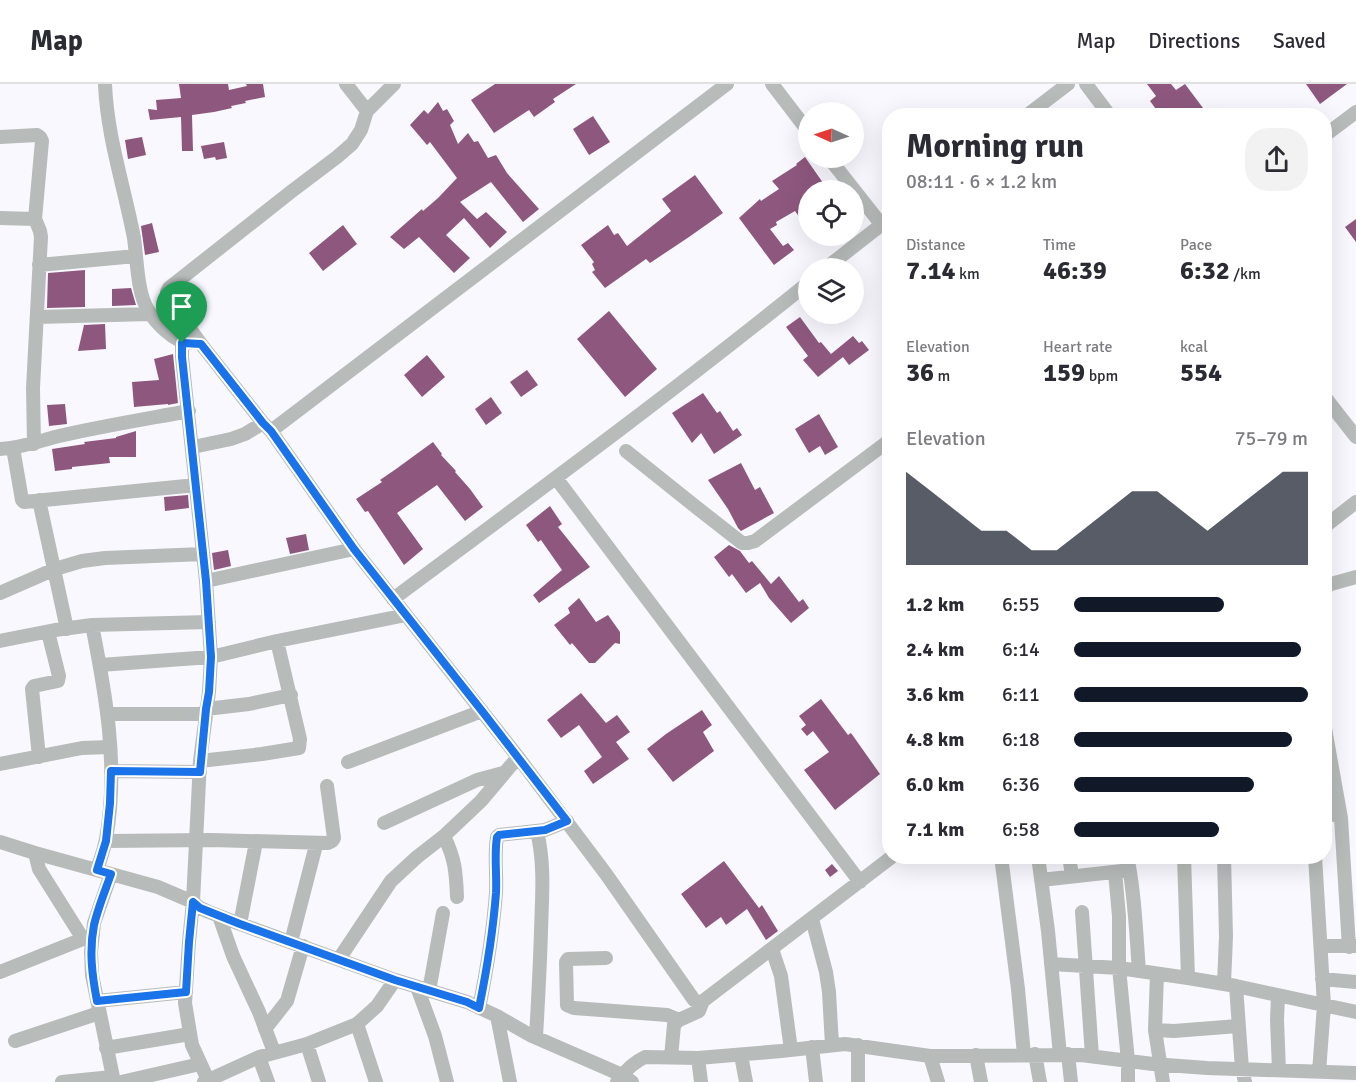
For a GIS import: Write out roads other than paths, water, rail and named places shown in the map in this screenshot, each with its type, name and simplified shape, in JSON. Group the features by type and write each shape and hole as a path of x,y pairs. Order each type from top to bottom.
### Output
{"street":[{"path":"105,84 105,105 134,239 145,303 151,314 172,337 182,343 201,344"},
{"path":"346,84 367,111"},
{"path":"394,84 367,111 361,130 352,144 169,288 168,298 201,344 267,427 354,549 567,821 686,990 694,1000 704,1001"},
{"path":"193,447 231,439 267,427 727,84"},
{"path":"772,84 798,118"},
{"path":"1036,108 1068,84"},
{"path":"1086,84 1104,108"},
{"path":"1332,130 1356,112"},
{"path":"0,136 31,135 40,137 42,141 35,219 41,237 33,388 34,444"},
{"path":"838,168 882,218"},
{"path":"0,218 35,219"},
{"path":"839,258 882,223"},
{"path":"39,264 136,256"},
{"path":"393,599 556,478 798,291"},
{"path":"37,317 151,314"},
{"path":"182,343 206,581 211,657 200,766 185,1003 192,1045 206,1081 259,1057 307,1044 357,1024 377,1006 395,980"},
{"path":"1332,406 1356,437"},
{"path":"189,411 58,436 34,444 7,449 22,500 27,503 196,485"},
{"path":"626,451 714,522 742,543 748,543 755,541 882,446"},
{"path":"556,478 861,882"},
{"path":"39,500 67,629"},
{"path":"1332,521 1356,502"},
{"path":"206,581 354,549"},
{"path":"0,593 55,569 82,561 203,554"},
{"path":"1332,584 1356,577"},
{"path":"100,665 211,657 406,615"},
{"path":"0,641 92,625 209,622"},
{"path":"0,972 88,937 94,924 104,872 111,771 108,714 92,625"},
{"path":"39,757 32,689 34,686 58,681 59,676 48,632"},
{"path":"111,771 200,766 298,748 300,739 277,641"},
{"path":"108,714 205,712 291,695"},
{"path":"348,762 482,711"},
{"path":"0,764 82,748 110,747"},
{"path":"339,958 391,881 481,801 518,757"},
{"path":"1321,946 1352,947 1351,900 1332,768"},
{"path":"384,822 477,780 503,773"},
{"path":"106,841 311,841 328,843 334,838 327,786"},
{"path":"1332,814 1341,818"},
{"path":"479,1008 493,929 497,837 551,828 567,821"},
{"path":"536,1037 543,881 537,831"},
{"path":"444,836 452,852 456,868 457,897"},
{"path":"0,842 158,887 193,902 200,908 240,924 395,980 467,1002 624,1080 640,1059 645,1057 698,1058 832,1045 858,1045 930,1056 1030,1054 1092,1056 1161,1065 1206,1075 1243,1075 1279,1070 1356,1073"},
{"path":"240,924 256,842"},
{"path":"265,1029 287,1001 315,843"},
{"path":"35,853 39,869 88,937 92,975 106,1048 116,1080"},
{"path":"671,1057 674,1025 679,1020 699,1011 704,1001 883,864"},
{"path":"1002,864 1018,988 1030,1054 1040,1082"},
{"path":"1039,864 1064,1055 1071,1082"},
{"path":"1070,864 1072,876"},
{"path":"1041,880 1115,872 1127,864"},
{"path":"1129,864 1139,971"},
{"path":"1184,864 1188,978"},
{"path":"1224,864 1230,985 1238,1026 1243,1075"},
{"path":"1316,864 1324,1005 1319,1072"},
{"path":"1115,872 1119,916 1119,968 1128,1082"},
{"path":"1082,912 1092,1056"},
{"path":"443,913 423,989 447,1082"},
{"path":"219,916 233,956 274,1052"},
{"path":"812,919 826,972 832,1045"},
{"path":"772,949 781,976 791,1050"},
{"path":"606,958 568,959 566,962 567,1005 574,1008 668,1016 679,1020"},
{"path":"1051,964 1119,968 1188,978 1356,1012"},
{"path":"1157,974 1155,1030 1163,1082"},
{"path":"1322,979 1356,982"},
{"path":"15,1041 98,1007 186,992"},
{"path":"1278,996 1279,1070"},
{"path":"497,1016 510,1082"},
{"path":"357,1024 376,1082"},
{"path":"1155,1030 1174,1031 1238,1026"},
{"path":"106,1048 190,1034"},
{"path":"307,1044 319,1082"},
{"path":"858,1045 858,1082"},
{"path":"812,1047 816,1082"},
{"path":"741,1055 746,1082"},
{"path":"976,1055 981,1082"},
{"path":"930,1056 938,1082"},
{"path":"259,1057 268,1082"},
{"path":"698,1058 701,1082"},
{"path":"62,1082 116,1080 200,1064"}]}
